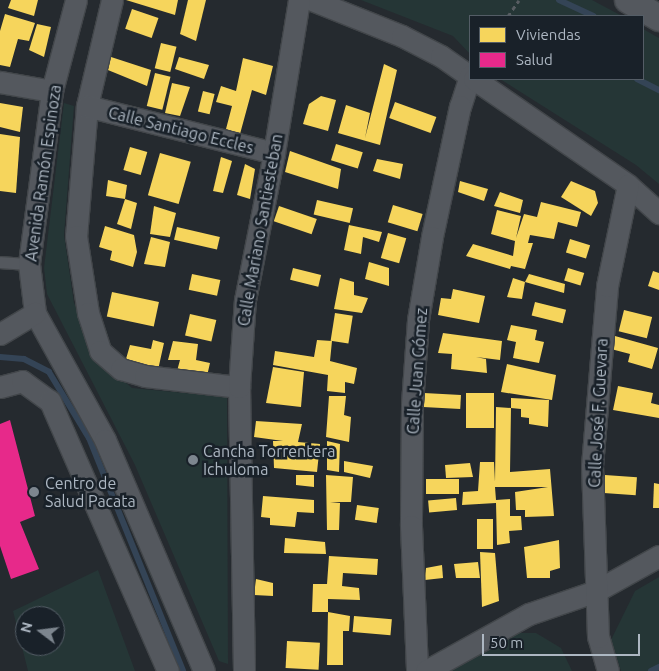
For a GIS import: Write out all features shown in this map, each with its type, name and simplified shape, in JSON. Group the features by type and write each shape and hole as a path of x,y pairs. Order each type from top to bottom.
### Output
{"street":[{"name":"Avenida Ramón Espinoza","path":"76,0 52,91 29,264 35,313 104,440 204,671"},
{"path":"112,0 87,106 76,236 88,313 100,351 121,369 145,376 239,387"},
{"name":"Calle Mariano Santiesteban","path":"244,671 239,387 245,300 274,153 299,0"},
{"path":"312,0 402,36 441,56 469,75"},
{"path":"628,0 659,18"},
{"name":"Calle Juan Gómez","path":"417,671 411,516 412,404 418,320 432,237 460,106 469,79"},
{"path":"475,80 628,185 659,213"},
{"path":"0,82 52,91"},
{"name":"Calle Santiago Eccles","path":"87,106 274,153"},
{"name":"Calle José F. Guevara","path":"608,671 598,637 592,466 596,384 607,286 628,185"},
{"path":"0,334 35,313"},
{"path":"0,387 22,381 50,401 168,671"},
{"path":"426,671 529,614 596,591 659,556"}],"lane":[{"path":"0,262 29,264"}],"path":[{"path":"509,15 518,2"}],"shaded area":[{"path":"361,0 592,0 620,15 469,15 469,53 453,36"},
{"path":"644,30 659,38 659,184 636,165 502,80 644,80"},
{"path":"64,103 74,106 64,235 74,303 105,365 132,388 227,397 228,664 219,661 135,465 47,294 44,268"},
{"path":"98,570 135,671 28,671 24,656 65,656 65,606 23,606"},
{"path":"659,577 659,671 621,671 611,640 635,591"},
{"path":"516,633 536,633 561,648 572,671 449,671"}],"building: Viviendas":[{"path":"11,0 38,0 34,16 8,8"},
{"path":"126,0 178,0 175,15"},
{"path":"188,0 206,0 196,41 180,34"},
{"path":"132,9 158,18 152,38 125,29"},
{"path":"5,14 35,23 29,41 18,39 10,67 0,65 0,31"},
{"path":"37,24 51,27 44,57 29,50"},
{"path":"161,43 177,47 170,72 155,68"},
{"path":"108,56 151,70 147,86 103,68"},
{"path":"179,57 209,65 204,79 175,69"},
{"path":"243,58 273,66 266,95 252,90 240,134 226,129 232,106 216,102 221,86 236,91"},
{"path":"384,64 397,70 380,145 338,133 346,105 370,113 365,138"},
{"path":"155,73 171,77 162,110 147,106"},
{"path":"172,83 190,87 180,116 165,113"},
{"path":"203,91 215,94 210,114 198,111"},
{"path":"321,96 336,100 328,131 303,124 309,104"},
{"path":"395,102 436,117 431,133 389,118"},
{"path":"0,103 23,107 20,132 0,127"},
{"path":"0,134 20,137 16,193 0,191"},
{"path":"336,144 363,152 358,168 331,160"},
{"path":"130,147 147,152 141,175 123,170"},
{"path":"290,151 341,169 338,189 285,172"},
{"path":"160,153 191,162 179,204 148,195"},
{"path":"221,157 232,161 223,193 213,191"},
{"path":"377,159 403,164 400,179 373,171"},
{"path":"245,164 255,169 250,199 237,195"},
{"path":"108,180 127,185 125,199 106,196"},
{"path":"460,181 488,189 484,201 458,192"},
{"path":"571,181 595,191 598,203 591,216 561,197"},
{"path":"500,192 523,200 520,213 494,206"},
{"path":"125,199 137,203 131,229 117,224"},
{"path":"317,200 353,208 350,223 314,215"},
{"path":"541,202 581,212 577,227 558,222 554,239 530,235 528,243 533,243 525,269 511,266 510,269 466,256 473,244 513,256 515,241 491,234 497,210 521,216 516,238 524,214 537,217"},
{"path":"393,205 423,214 417,231 388,222"},
{"path":"154,206 176,213 170,237 150,234"},
{"path":"279,206 317,219 312,234 274,221"},
{"path":"349,225 382,232 379,242 363,237 361,254 344,250"},
{"path":"105,226 134,235 137,252 133,267 110,260 112,251 99,247"},
{"path":"177,227 220,237 217,250 174,240"},
{"path":"388,233 406,238 399,263 381,258"},
{"path":"151,237 170,242 165,267 144,264"},
{"path":"570,239 590,245 586,259 566,252"},
{"path":"369,262 389,268 389,286 365,279"},
{"path":"293,268 321,275 318,287 290,280"},
{"path":"568,268 584,273 580,285 564,280"},
{"path":"653,271 659,273 659,290 648,286"},
{"path":"192,274 220,280 217,296 189,290"},
{"path":"529,274 565,284 564,293 525,282"},
{"path":"340,278 354,282 354,295 368,298 362,313 334,309"},
{"path":"513,278 525,282 522,299 507,297"},
{"path":"453,289 485,296 479,323 438,315 441,298 451,299"},
{"path":"112,292 159,302 154,326 107,316"},
{"path":"535,302 566,310 563,323 532,316"},
{"path":"624,310 652,317 647,338 619,331"},
{"path":"335,313 353,316 348,343 331,341"},
{"path":"190,314 216,320 211,342 185,335"},
{"path":"511,325 537,330 535,340 544,342 539,363 513,358 516,342 507,340"},
{"path":"443,333 502,341 500,360 476,357 486,359 487,373 451,369 452,354 438,353"},
{"path":"615,336 658,348 652,369 628,362 630,354 611,349"},
{"path":"153,340 164,343 158,370 126,359 130,345 151,349"},
{"path":"317,340 332,341 330,361 357,368 354,384 345,382 345,393 327,391 328,375 273,365 275,351 314,357"},
{"path":"173,341 198,344 196,360 210,363 207,376 177,371 180,360 168,360"},
{"path":"507,364 556,375 552,400 501,392"},
{"path":"273,367 304,372 301,407 266,403"},
{"path":"618,386 653,393 651,403 659,405 659,418 613,410"},
{"path":"424,393 461,395 460,409 423,407"},
{"path":"466,393 494,393 494,428 466,428"},
{"path":"329,396 346,396 344,415 351,417 349,442 326,437"},
{"path":"511,398 549,400 548,427 529,424 529,418 521,417 521,409 511,408"},
{"path":"496,407 511,408 510,472 550,469 554,516 525,517 525,510 516,510 515,492 548,487 495,487 496,500 510,499 510,516 521,516 522,530 509,531 510,543 497,545 496,503 462,505 463,492 478,491 480,462 494,462 495,482"},
{"path":"256,421 302,424 298,442 320,444 317,472 274,468 273,441 283,441 254,437"},
{"path":"327,441 340,444 339,472 327,470"},
{"path":"344,461 373,466 370,478 344,472"},
{"path":"470,463 473,477 446,478 445,465"},
{"path":"296,475 314,475 314,487 296,485"},
{"path":"326,475 353,477 351,502 330,502 340,503 339,530 327,530"},
{"path":"605,475 637,477 636,495 604,493"},
{"path":"426,479 459,479 459,494 426,494"},
{"path":"654,483 659,484 659,508 653,508"},
{"path":"263,496 314,500 314,513 297,512 295,527 270,525 270,518 261,517"},
{"path":"456,498 457,510 429,512 428,500"},
{"path":"357,505 379,508 377,523 355,520"},
{"path":"477,519 493,519 493,549 477,549"},
{"path":"285,538 325,542 326,554 284,553"},
{"path":"559,540 560,568 550,571 550,578 527,578 524,547"},
{"path":"480,552 495,553 499,601 482,607"},
{"path":"329,556 378,559 377,575 343,573 342,586 359,588 360,600 328,599 328,612 312,612 313,584 327,584"},
{"path":"478,562 480,578 456,578 454,564"},
{"path":"442,565 443,578 425,580 426,568"},
{"path":"256,579 273,583 273,596 254,595"},
{"path":"328,612 350,616 349,631 343,631 343,665 327,665"},
{"path":"354,616 392,619 390,635 353,632"},
{"path":"287,641 320,643 319,670 286,668"}],"building: Salud":[{"path":"10,420 35,516 20,522 39,569 11,579 0,546 0,424"}],"waterway":[{"path":"559,0 592,15"},
{"path":"639,80 659,90"},
{"path":"0,357 24,359 49,372 89,438 183,671"},
{"path":"651,671 659,667"}],"place":[{"name":"Cancha Torrentera Ichuloma","path":"193,460"},
{"name":"Centro de Salud Pacata","path":"34,492"}]}
